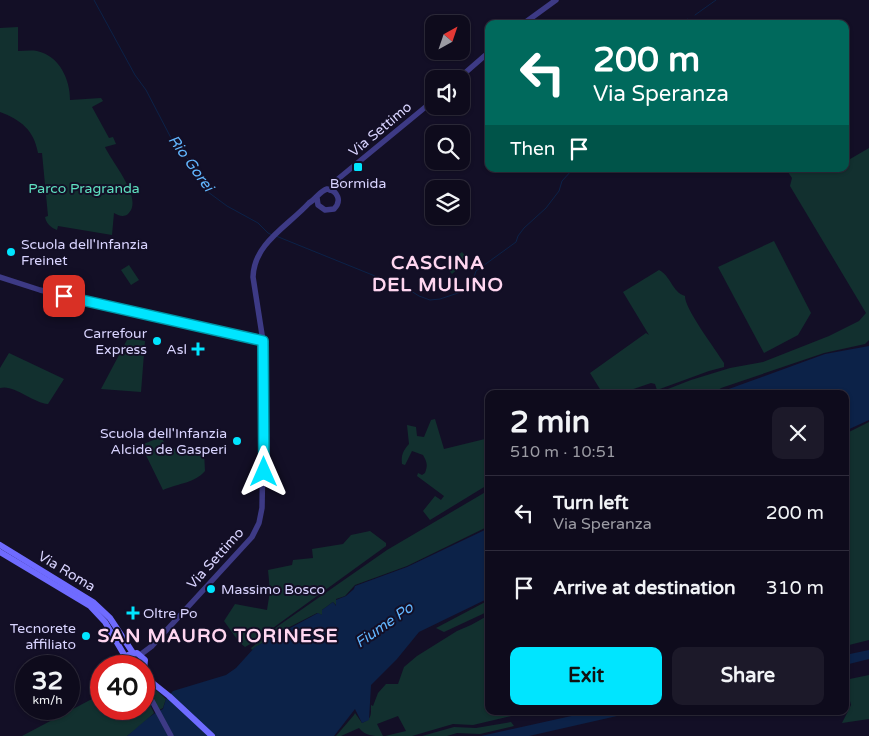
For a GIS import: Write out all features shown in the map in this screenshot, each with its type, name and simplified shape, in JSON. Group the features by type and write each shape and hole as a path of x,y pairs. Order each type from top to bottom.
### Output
{"main road":[{"name":"Via Roma","path":"0,545 93,602 103,610 112,627"},
{"name":"Via Roma","path":"0,552 90,606 112,627"},
{"path":"112,627 137,654"},
{"path":"112,627 125,655"},
{"path":"155,682 159,688"},
{"path":"155,685 212,736"}],"street":[{"path":"528,20 556,0"},
{"path":"468,70 485,55"},
{"name":"Via Settimo","path":"333,191 341,177 425,107"},
{"path":"333,191 339,200 334,209 325,210 318,201 321,192 333,191"},
{"name":"Via Settimo","path":"152,646 257,530 262,508 264,472 263,341 253,272 256,258 262,248 305,208 318,201"},
{"path":"0,277 40,290 263,341"},
{"path":"137,654 152,646"},
{"path":"149,655 152,646"},
{"path":"155,706 171,736"}],"green space":[{"name":"Parco Pragranda","path":"18,27 18,51 37,51 58,63 66,77 70,100 101,98 103,101 92,107 109,138 113,137 116,144 105,147 125,180 132,200 132,208 128,214 122,216 114,213 112,235 58,226 57,230 46,221 45,217 48,216 42,153 38,153 30,132 20,122 0,112 0,28"},
{"path":"869,148 869,340 865,344 824,353 718,390 665,390 730,368 763,362 829,336 859,321 866,313 790,186 792,178 788,172 849,172 849,160"},
{"path":"774,241 811,313 798,335 764,353 718,267"},
{"path":"462,252 469,260 452,274 445,266"},
{"path":"129,265 139,280 131,285 121,270"},
{"path":"659,270 677,291 685,296 690,310 724,363 724,367 657,390 655,384 651,383 631,390 601,390 590,373 646,333 649,335 623,292"},
{"path":"128,338 145,341 141,392 101,389"},
{"path":"9,353 64,379 48,404 36,401 5,387 0,388 0,368"},
{"path":"435,419 444,449 485,439 485,486 430,520 423,511 435,496 441,500 444,496 417,476 418,473 422,475 425,473 426,470 427,464 423,455 412,451 405,465 402,464 402,458 409,444 407,425 416,427 417,436 424,437 431,420"},
{"path":"869,422 869,640 849,645 849,432"},
{"path":"161,437 168,449 187,448 204,452 205,471 192,480 163,490 141,445"},
{"path":"485,492 485,528 407,566 355,585 345,596 336,599 336,605 333,602 322,610 322,615 317,613 274,635 252,650 251,648 278,626 387,550"},
{"path":"370,531 386,543 386,546 261,638 245,647 239,642 224,621 235,604 267,610 270,591 268,570 292,565 293,560 313,558 312,549 343,544 351,535"},
{"path":"485,602 485,613 444,632 436,628"},
{"path":"485,617 485,715 515,715 473,725 453,724 412,736 385,736 406,731 398,716 377,724 383,736 364,733 359,728 341,736 336,736 355,713 362,723 368,720 371,714 371,705 373,706 378,693 386,684 398,684 404,667 417,656 457,631"},
{"path":"869,675 869,719 842,723 846,715 849,715 851,705 849,679"},
{"path":"155,689 166,699 163,708 159,710 155,702"},
{"path":"90,700 90,720 147,720 127,736 22,736 52,720 80,720 80,705"},
{"path":"511,722 514,726 480,734 457,733 447,736 422,736 454,727 476,728"}],"water":[{"path":"869,346 869,420 849,429 849,390 726,390 825,354"},
{"name":"Fiume Po","path":"485,530 485,600 419,632 397,659 371,685 369,720 362,723 355,709 334,736 127,736 147,720 155,720 155,714 163,709 166,699 173,691 226,675 236,668 255,647 318,613 322,615 322,610 333,602 336,606 336,600 346,596 355,586 407,567"},
{"path":"869,650 869,659 849,664 849,654"},
{"path":"576,715 621,715 529,736 481,736"}],"waterway":[{"name":"Rio Gorei","path":"94,0 170,136 178,149 189,160 208,192 227,206 258,223 272,235"},
{"path":"695,15 716,0"},
{"path":"382,278 400,284 419,296 430,300 440,299 470,289 476,271 516,242 524,228 546,208 559,191 562,181 570,172"},
{"name":"Rio Gorei","path":"276,236 375,276"}],"place":[{"name":"Bormida","path":"358,167"},
{"name":"Scuola dell'Infanzia Freinet","path":"11,252"},
{"name":"Carrefour Express","path":"157,341"},
{"name":"Asl","path":"198,349"},
{"name":"Scuola dell'Infanzia Alcide de Gasperi","path":"237,441"},
{"name":"Massimo Bosco","path":"211,589"},
{"name":"Oltre Po","path":"133,613"},
{"name":"Tecnorete affiliato","path":"86,636"}],"district":[{"name":"CASCINA DEL MULINO","path":"438,273"},
{"name":"SAN MAURO TORINESE","path":"218,635"}],"route":[{"path":"64,296 263,341 264,472"}]}
